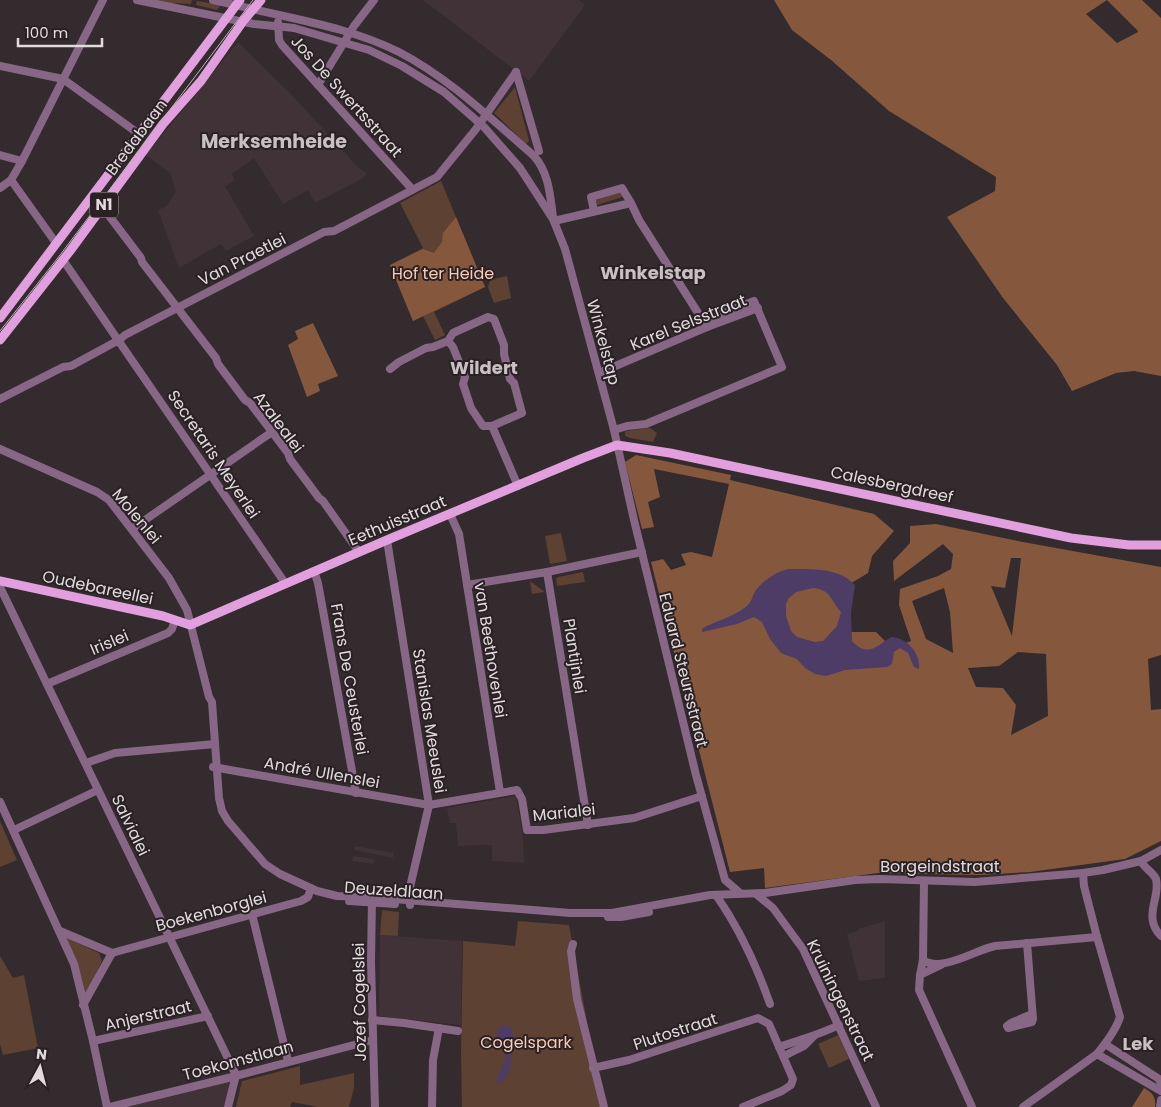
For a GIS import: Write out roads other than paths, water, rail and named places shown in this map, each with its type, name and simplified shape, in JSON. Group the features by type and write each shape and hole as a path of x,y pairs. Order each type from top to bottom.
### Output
{"main road":[{"name":"Bredabaan","path":"0,340 101,210 163,124 201,81 244,20 261,0"},
{"name":"Bredabaan","path":"0,318 238,3"},
{"name":"Eethuisstraat","path":"190,625 387,540 583,458 617,446"},
{"name":"Calesbergdreef","path":"617,446 646,449 717,463 1071,538 1129,545 1161,545"},
{"name":"Oudebareellei","path":"0,581 190,625"}],"street":[{"path":"0,188 11,180 22,161 103,0"},
{"name":"Winkelstap","path":"138,0 244,20 254,24 277,25 311,32 369,50 427,80 480,123 498,141 520,168 554,220"},
{"name":"Winkelstap","path":"213,0 238,3 254,9 350,32 381,44 420,64 447,82 541,163 545,172 554,220 565,249 617,446"},
{"path":"318,85 350,32 374,0"},
{"name":"Jos De Swertsstraat","path":"279,15 277,25 282,45 412,189"},
{"path":"0,66 63,79 139,134"},
{"path":"486,114 516,72 539,151"},
{"name":"Van Praetlei","path":"0,400 63,367 71,366 119,340 126,334 324,232 334,231 437,176 486,114"},
{"path":"0,155 22,161"},
{"path":"11,180 56,243"},
{"path":"594,211 590,197 622,188 639,220 706,324"},
{"path":"554,220 631,202"},
{"name":"Azalealei","path":"101,210 107,213 245,400 288,453 290,459 359,552"},
{"name":"Secretaris Meyerlei","path":"63,260 285,584"},
{"name":"Karel Selsstraat","path":"599,373 706,324 758,308 782,367 646,424 627,426 614,430"},
{"path":"390,369 399,362 426,348 433,348 448,341 453,333 488,317 494,319 504,345 504,354 510,379 514,383 522,413 492,426 483,426 471,408 463,384 465,378 448,341"},
{"path":"492,426 518,486"},
{"path":"132,529 272,432"},
{"name":"Eduard Steursstraat","path":"617,446 702,796 725,880"},
{"name":"Molenlei","path":"0,449 98,492 109,500 169,578 187,610 190,625"},
{"name":"van Beethovenlei","path":"450,514 459,534 500,792"},
{"name":"Stanislas Meeuslei","path":"387,540 429,805 410,887 409,903"},
{"path":"467,585 547,572 642,552"},
{"name":"Frans De Ceusterlei","path":"314,571 318,583 356,793"},
{"name":"Plantijnlei","path":"547,572 588,825"},
{"name":"Salvialei","path":"0,581 0,587 236,1075"},
{"name":"Irislei","path":"47,684 168,633 172,629 175,620"},
{"name":"Deuzeldlaan","path":"190,625 209,697 212,702 215,804 221,819 262,868 277,878 333,900 372,900 585,918 621,917 633,912 710,899 716,895"},
{"path":"86,763 115,753 212,744"},
{"name":"André Ullenslei","path":"214,767 429,805"},
{"path":"14,830 98,790"},
{"name":"Marialei","path":"429,805 517,790 522,799 527,830 543,830 634,818 702,796"},
{"path":"0,802 74,964 108,1107"},
{"name":"Borgeindstraat","path":"716,895 776,892 855,880 999,881 1083,873 1141,861 1161,850"},
{"path":"1141,861 1156,879 1157,892 1153,923 1161,936"},
{"path":"1023,1107 1097,1054 1105,1044 1120,1017 1097,937 1084,886 1083,873"},
{"path":"740,893 725,880 723,887 716,895 761,977 770,1004"},
{"path":"924,881 923,960 919,990 972,1107"},
{"name":"Boekenborglei","path":"112,953 301,901 308,897 310,890"},
{"path":"773,908 776,892"},
{"name":"Kruiningenstraat","path":"756,894 773,908 803,949 876,1107"},
{"name":"Jozef Cogelslei","path":"372,900 371,962 375,1107"},
{"path":"252,914 288,1061"},
{"path":"60,931 112,953 83,1004"},
{"path":"920,975 942,964 987,947 1097,937"},
{"path":"1027,943 1032,1014"},
{"path":"573,944 571,951 577,999 604,1107"},
{"path":"923,960 942,964"},
{"name":"Anjerstraat","path":"93,1041 208,1016"},
{"name":"Plutostraat","path":"594,1068 629,1060 758,1018 769,1024 779,1047"},
{"path":"372,1020 458,1031"},
{"path":"744,1107 791,1085 793,1079 779,1047 801,1038 814,1036 838,1025"},
{"path":"432,1107 433,1060 439,1028"},
{"path":"784,1056 804,1046 814,1036"},
{"name":"Toekomstlaan","path":"108,1107 373,1040"},
{"path":"1105,1044 1159,1079 1161,1084"},
{"path":"1097,1054 1161,1090"},
{"path":"228,1107 236,1075"},
{"path":"1160,1107 1161,1100"}],"tram line":[{"path":"0,331 57,259 253,0"}],"district":[{"name":"Merksemheide","path":"274,141"},
{"name":"Winkelstap","path":"653,273"},
{"name":"Wildert","path":"484,368"},
{"name":"Lek","path":"1138,1044"}],"park label":[{"name":"Hof ter Heide","path":"443,273"},
{"name":"Cogelspark","path":"526,1042"}]}
